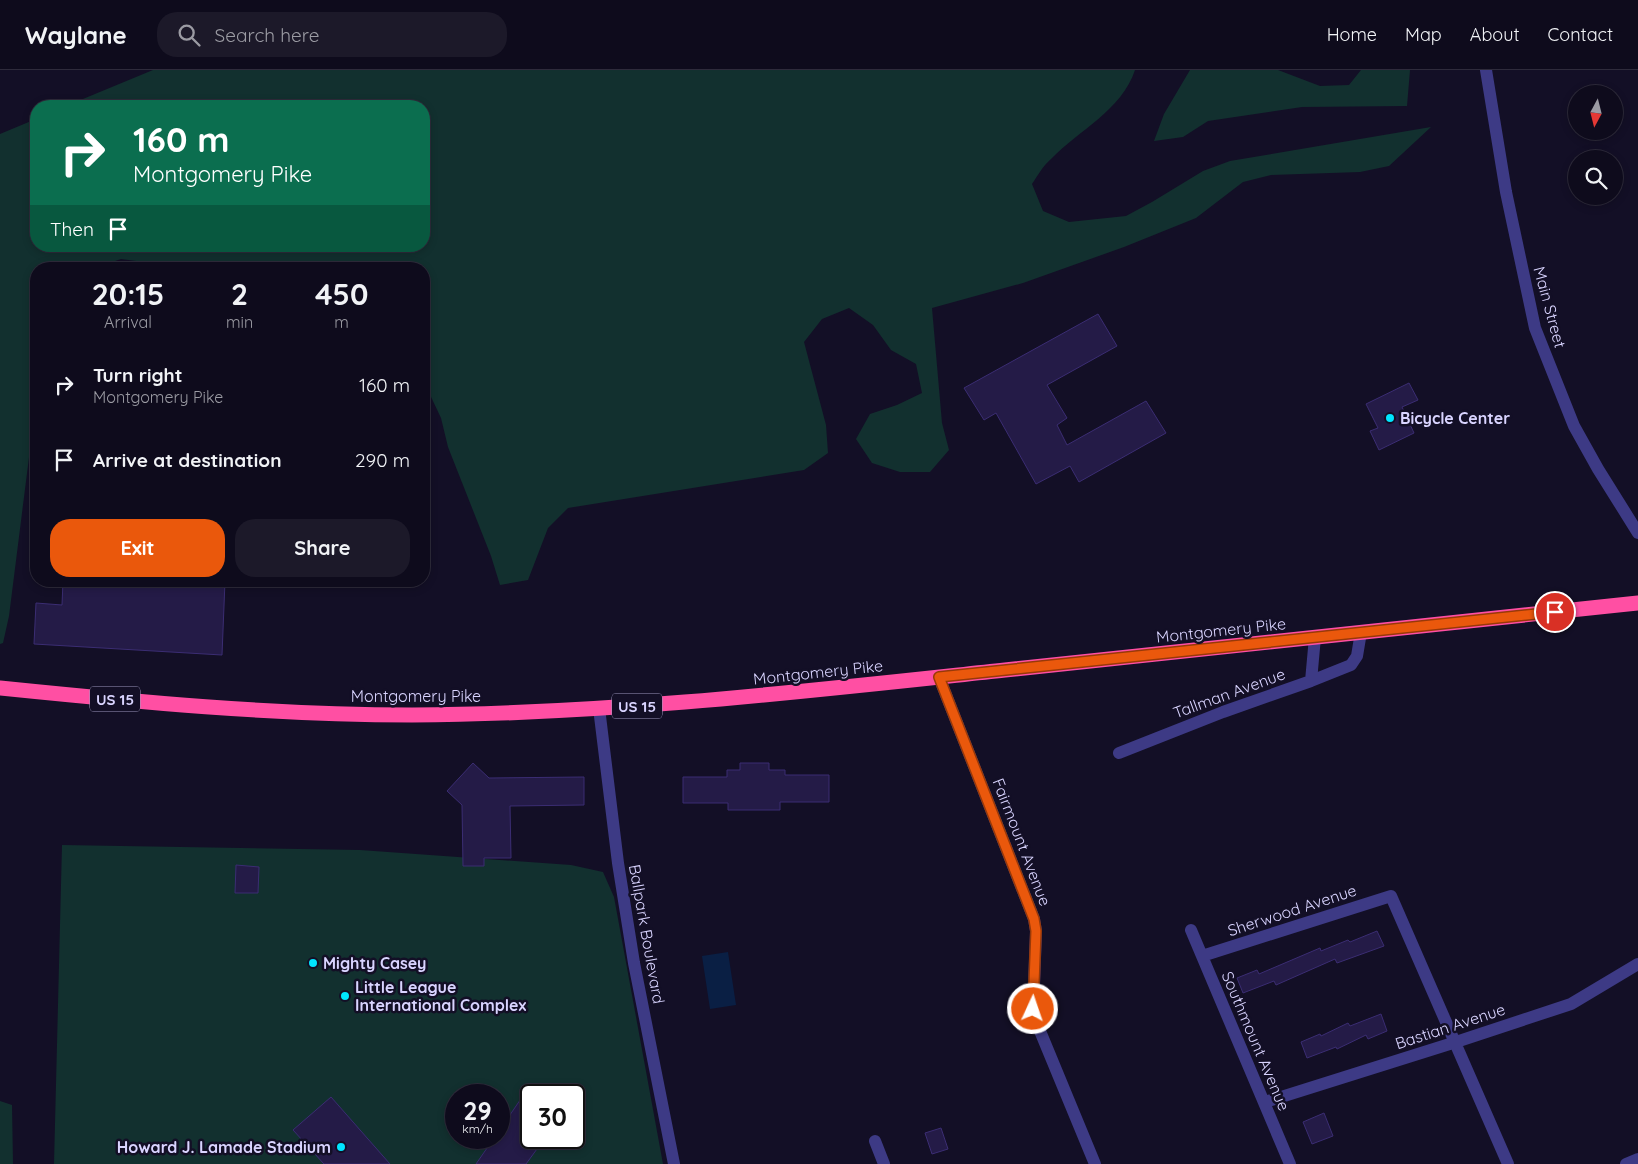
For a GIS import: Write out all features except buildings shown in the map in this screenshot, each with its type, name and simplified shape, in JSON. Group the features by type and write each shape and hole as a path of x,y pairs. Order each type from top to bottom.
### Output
{"highway":[{"name":"Montgomery Pike","path":"0,688 148,703 344,714 470,714 599,708 748,698 1638,603"}],"street":[{"name":"Main Street","path":"1486,70 1506,192 1535,328 1574,426 1638,533"},
{"path":"1311,681 1352,665 1361,632"},
{"name":"Tallman Avenue","path":"1119,753 1231,708 1311,681 1315,637"},
{"name":"Fairmount Avenue","path":"939,677 1034,919 1036,931 1033,1014 1095,1164"},
{"name":"Ballpark Boulevard","path":"599,708 618,863 633,954 674,1164"},
{"name":"Sherwood Avenue","path":"1202,956 1391,896 1456,1042"},
{"name":"Southmount Avenue","path":"1191,930 1290,1164"},
{"name":"Bastian Avenue","path":"1265,1102 1571,1004 1638,964"},
{"path":"1456,1042 1508,1164"},
{"path":"875,1141 884,1164"},
{"path":"1626,1164 1638,1160"}],"green space":[{"path":"153,70 1135,70 1129,84 1120,97 1099,119 1062,148 1048,162 1032,184 1043,211 1069,222 1126,216 1203,171 1230,161 1431,127 1389,166 1360,172 1271,175 1243,182 1196,218 1124,247 1023,283 932,308 942,423 949,450 930,472 900,472 872,463 856,439 870,414 897,405 922,393 916,364 891,350 873,325 849,308 822,319 804,342 826,425 828,453 804,470 568,508 548,528 528,580 500,585 491,556 448,447 441,418 430,395 430,262 143,262 121,259 112,262 30,262 30,450 9,616 3,643 0,644 0,134 30,122 30,252 430,252 430,100 80,100"},
{"path":"1190,70 1278,70 1320,86 1349,85 1361,70 1410,70 1407,106 1302,107 1208,121 1183,137 1154,141 1164,114"},
{"name":"Little League International Complex","path":"62,845 360,850 571,865 603,872 614,897 663,1164 54,1164"},
{"path":"0,1101 12,1105 13,1164 0,1164"}],"water":[{"path":"728,952 736,1005 710,1009 702,956"}],"place":[{"name":"Bicycle Center","path":"1390,418"},
{"name":"Mighty Casey","path":"313,963"},
{"name":"Little League International Complex","path":"345,996"},
{"name":"Howard J. Lamade Stadium","path":"341,1147"}],"route":[{"path":"1033,1009 1036,925 939,677 1555,612"}]}
